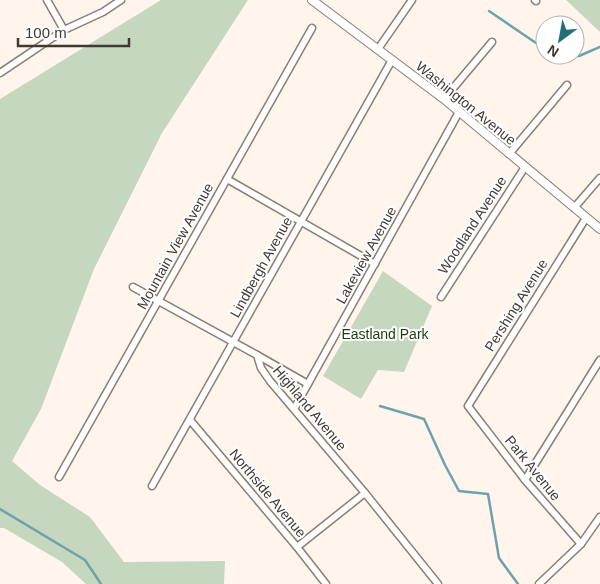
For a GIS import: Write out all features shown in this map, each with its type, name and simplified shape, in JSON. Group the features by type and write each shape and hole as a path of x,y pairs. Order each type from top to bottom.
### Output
{"street":[{"path":"47,0 64,30"},
{"path":"0,73 64,30 103,12 121,0"},
{"name":"Washington Avenue","path":"312,0 460,112 600,229"},
{"path":"378,49 412,0"},
{"name":"Mountain View Avenue","path":"59,477 312,28"},
{"path":"444,100 492,42"},
{"name":"Lindbergh Avenue","path":"152,486 392,60"},
{"path":"510,154 567,85"},
{"name":"Lakeview Avenue","path":"294,409 460,112"},
{"name":"Woodland Avenue","path":"441,297 525,167"},
{"path":"574,208 600,178"},
{"path":"227,179 376,264"},
{"name":"Pershing Avenue","path":"468,406 586,218"},
{"path":"133,287 308,384"},
{"name":"Highland Avenue","path":"256,355 261,368 438,584"},
{"path":"525,480 600,360"},
{"name":"Park Avenue","path":"468,406 525,480 582,544"},
{"name":"Northside Avenue","path":"190,420 326,584"},
{"path":"297,547 365,493"},
{"path":"539,584 582,544 600,517"}],"green space":[{"path":"161,0 248,0 162,133 94,269 41,409 12,461 40,485 90,517 124,562 225,561 224,584 86,584 62,562 4,528 0,528 0,99"},
{"path":"566,0 600,0 600,32 585,18 585,15 582,15"},
{"name":"Eastland Park","path":"383,271 432,306 404,372 378,370 361,399 323,376"}],"waterway":[{"path":"489,11 535,42"},
{"path":"585,53 600,47"},
{"path":"380,406 424,419 459,491 488,494 499,558 518,584"},
{"path":"0,509 85,560 101,584"}]}
